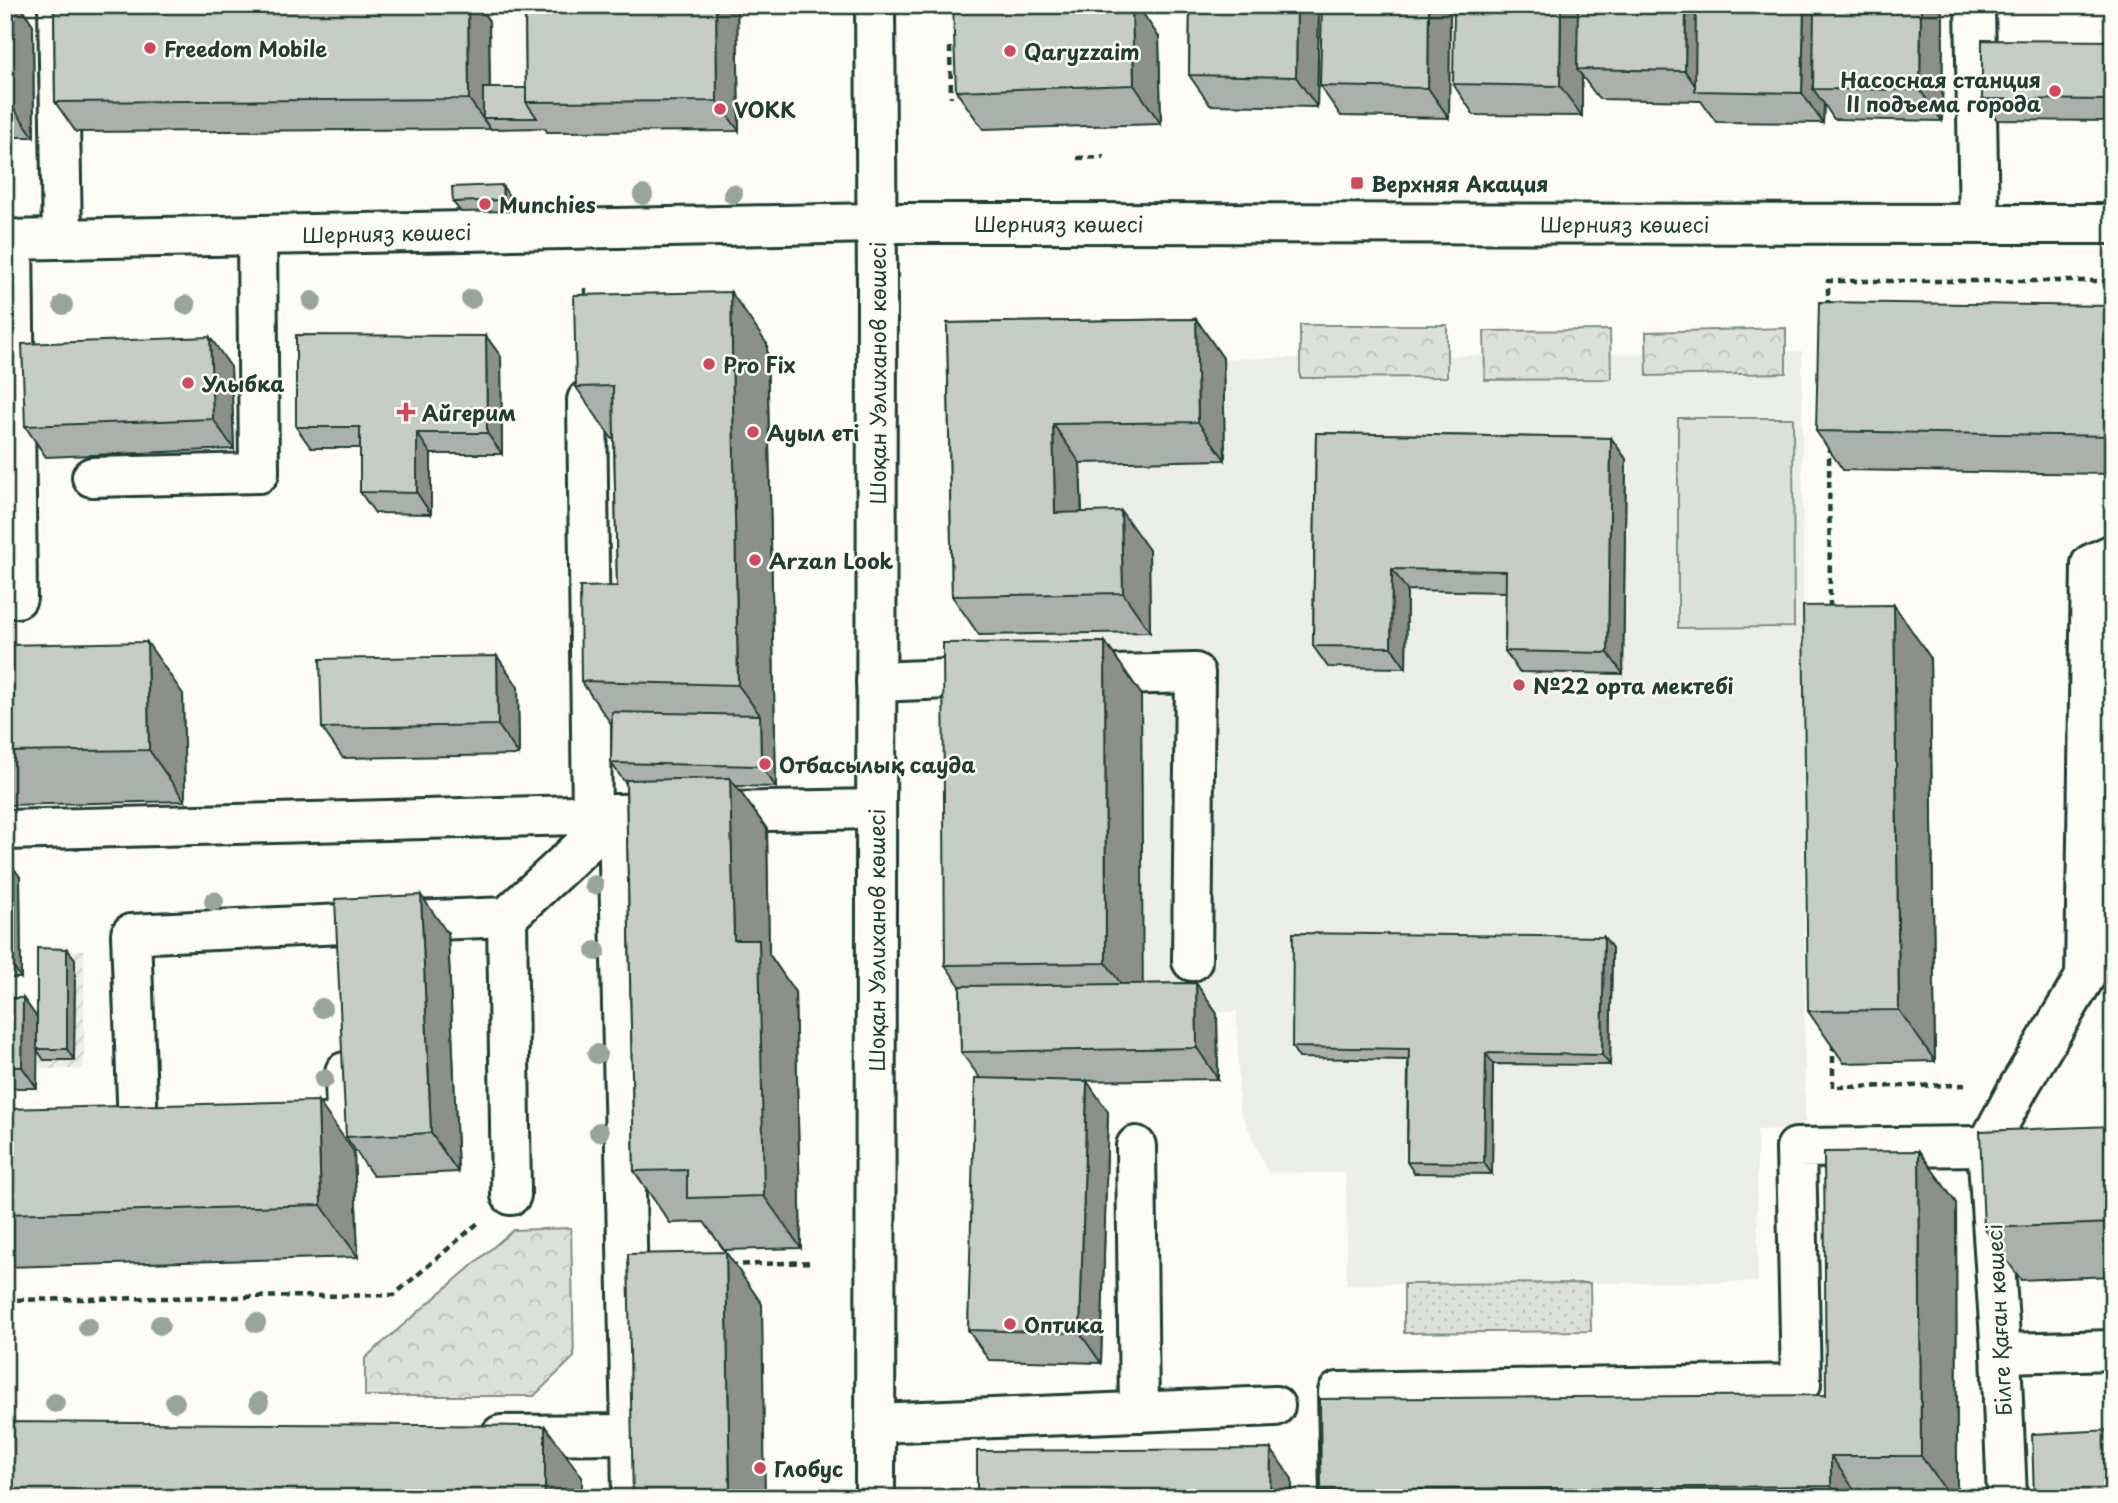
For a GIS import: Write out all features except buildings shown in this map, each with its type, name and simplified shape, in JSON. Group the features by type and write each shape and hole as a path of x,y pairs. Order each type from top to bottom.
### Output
{"street":[{"path":"58,5 62,238"},
{"name":"Шоқан Уәлиханов көшесі","path":"875,5 875,1498"},
{"path":"1975,5 1979,223"},
{"name":"Шернияз көшесі","path":"9,239 877,223 2113,223"},
{"path":"92,477 259,473 257,235"},
{"path":"5,598 17,598 11,500 9,239"},
{"path":"587,400 632,1498"},
{"path":"1340,1498 1338,1392 1801,1384 1796,1148 1987,1146 2085,976 2091,564 2113,554"},
{"path":"876,682 1195,673 1192,961"},
{"path":"5,830 876,809"},
{"path":"207,1126 138,1128 131,934 507,916 605,814"},
{"path":"507,916 511,1195"},
{"path":"343,924 343,964"},
{"path":"249,1125 346,1123 345,1044"},
{"path":"1136,1146 1139,1412"},
{"name":"Білге Қаған көшесі","path":"1987,1146 2001,1353 2007,1498"},
{"path":"2001,1353 2113,1350"},
{"path":"876,1423 1275,1406"},
{"path":"464,1436 631,1434"}],"path":[{"path":"950,47 951,97"},
{"path":"1077,158 1104,157"},
{"path":"1828,309 1828,281 2113,281"},
{"path":"585,288 585,313"},
{"path":"1829,434 1830,614"},
{"path":"1833,1031 1833,1087 2020,1085"},
{"path":"5,1300 394,1296 511,1195"},
{"path":"720,1265 813,1262"}],"shaded area":[{"name":"№22 орта мектебі","path":"1802,351 1805,1129 1757,1130 1758,1282 1347,1284 1346,1173 1268,1173 1239,1108 1237,1012 981,1017 975,362"},
{"path":"84,950 84,1069 40,1069 40,951"}],"green space":[{"path":"1300,325 1447,325 1447,377 1300,378"},
{"path":"1786,328 1786,373 1647,376 1646,332"},
{"path":"1610,330 1611,379 1485,380 1484,331"},
{"path":"1678,418 1793,418 1794,627 1678,628"},
{"path":"571,1228 574,1357 534,1396 365,1396 365,1358 513,1230"},
{"path":"1590,1283 1591,1331 1404,1333 1404,1284"}],"place":[{"name":"Freedom Mobile","path":"150,48"},
{"name":"Qaryzzaim","path":"1010,51"},
{"name":"Насосная станция II подъема города","path":"2055,91"},
{"name":"VOKK","path":"720,109"},
{"name":"Верхняя Акация","path":"1357,183"},
{"name":"Munchies","path":"485,204"},
{"name":"Pro Fix","path":"709,364"},
{"name":"Улыбка","path":"188,383"},
{"name":"Айгерим","path":"406,412"},
{"name":"Ауыл еті","path":"753,432"},
{"name":"Arzan Look","path":"755,560"},
{"name":"№22 орта мектебі","path":"1519,685"},
{"name":"Отбасылық сауда","path":"765,764"},
{"name":"Оптика","path":"1010,1324"},
{"name":"Глобус","path":"760,1468"}]}
